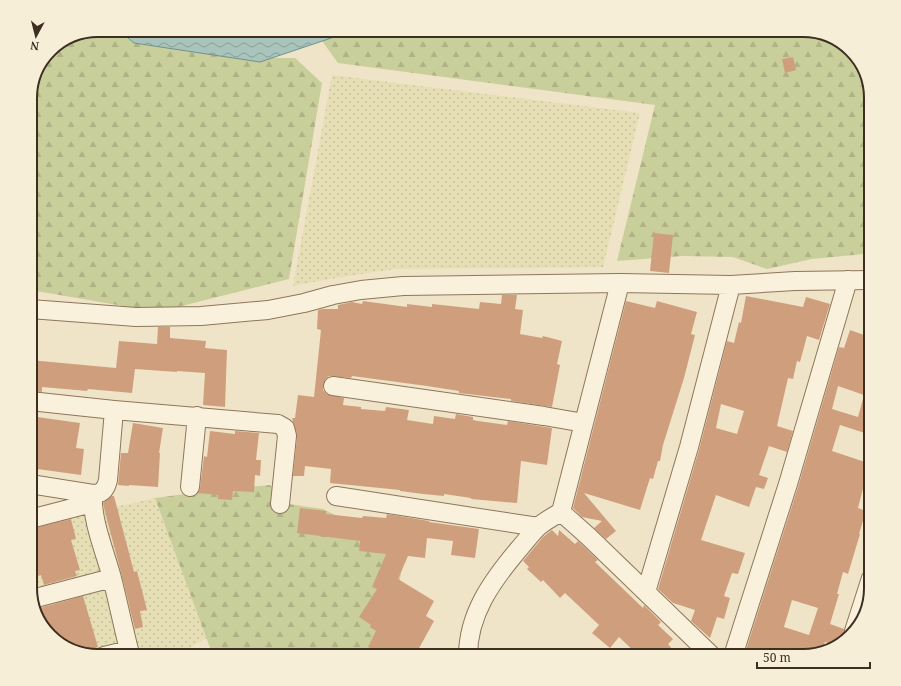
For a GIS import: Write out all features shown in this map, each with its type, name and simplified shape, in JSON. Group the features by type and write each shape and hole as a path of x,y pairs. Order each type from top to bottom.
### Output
{"street":[{"path":"736,649 788,484 848,280"},
{"path":"37,310 136,317 201,316 268,310 361,290 403,286 620,284 731,285 795,281 864,280"},
{"path":"469,649 470,634 474,619 484,597 502,570 538,527 562,512 620,284"},
{"path":"646,592 689,447 731,285"},
{"path":"333,386 584,423"},
{"path":"37,402 282,425 288,436 288,442 280,504"},
{"path":"37,516 92,498 107,486 114,410"},
{"path":"190,487 197,416"},
{"path":"37,486 92,498"},
{"path":"336,496 538,527"},
{"path":"92,498 100,538 112,578 129,649"},
{"path":"562,512 705,649"},
{"path":"38,597 112,578"}],"shaded area":[{"path":"332,75 640,113 603,267 395,269 293,286"},
{"path":"155,498 207,638 187,649 98,649 79,646 68,641 47,622 39,604 37,592 37,524"}],"green space":[{"path":"125,37 134,43 246,58 295,58 322,83 289,279 158,312 37,291 37,94 43,71 58,52 68,45 86,38"},
{"path":"319,37 803,37 822,40 830,43 846,55 858,71 862,82 864,98 864,254 812,259 767,269 733,257 682,256 617,261 655,105 338,63"},
{"path":"270,485 289,504 323,509 405,548 389,649 210,649 155,498"}],"water":[{"path":"127,37 334,37 260,62 134,43"}],"building":[{"path":"793,57 796,70 785,73 782,59"},
{"path":"654,233 673,235 669,273 650,271"},
{"path":"502,295 517,295 515,309 523,310 520,334 542,338 543,336 562,341 557,364 560,365 552,407 511,401 511,399 459,393 459,391 352,376 351,378 329,376 325,380 323,390 327,394 344,398 343,405 361,407 361,409 385,411 386,407 409,410 407,420 433,424 434,416 455,419 456,414 473,417 473,420 478,421 507,425 508,421 552,428 547,465 521,461 517,503 330,483 331,469 305,466 304,476 293,476 297,437 292,418 295,418 298,395 314,397 321,330 317,329 318,310 338,309 338,305 352,302 362,304 363,301 407,307 407,304 432,307 432,304 479,309 480,302 501,304"},
{"path":"746,296 803,307 806,297 830,304 819,340 807,336 800,362 797,361 793,379 788,378 777,426 793,431 787,452 769,446 759,475 768,478 764,489 756,487 749,507 716,495 701,540 745,553 738,574 732,573 724,596 730,598 724,619 717,617 710,638 691,621 695,610 673,603 658,589 699,450 727,341 734,343 739,322 741,323","holes":["721,404 744,411 737,434 716,428"]},
{"path":"626,301 655,308 657,301 697,312 691,334 695,335 684,378 663,445 660,461 658,461 653,479 650,478 640,510 584,493 616,531 606,539 594,528 602,521 582,517 573,508"},
{"path":"158,327 170,327 170,338 206,341 205,348 227,350 225,407 203,405 205,373 135,369 132,393 42,387 42,392 37,392 37,361 116,368 119,341 157,344"},
{"path":"850,330 864,335 864,395 864,433 840,425 832,451 864,462 864,485 858,508 864,510 864,518 848,574 843,572 837,594 839,594 830,624 844,629 844,633 830,643 825,642 824,645 819,647 803,649 746,649 798,487 839,347 844,348","holes":["838,386 864,395 858,417 832,409","792,600 818,608 809,635 784,627"]},
{"path":"37,417 80,423 76,448 84,449 81,475 37,469"},
{"path":"133,423 163,428 159,453 158,487 118,485 121,453 128,453"},
{"path":"210,431 235,434 235,431 259,433 256,460 261,460 260,476 255,475 254,492 233,491 232,500 218,499 218,495 198,493 204,456 207,457"},
{"path":"114,496 134,572 137,571 147,610 140,611 143,627 135,629 103,503"},
{"path":"300,508 326,511 326,514 362,518 363,516 386,518 387,514 479,529 475,558 451,555 453,541 427,538 425,558 408,556 398,579 434,601 426,616 434,621 419,649 372,649 368,647 376,631 370,627 371,625 359,617 377,589 372,587 386,554 359,551 360,541 297,533"},
{"path":"71,519 76,539 71,540 80,570 75,571 77,576 44,585 41,575 37,576 37,527"},
{"path":"552,530 558,536 559,530 575,544 578,541 598,560 595,562 643,608 644,605 661,622 658,625 673,639 668,644 672,649 632,649 619,637 610,648 592,633 599,625 565,593 560,598 543,580 541,582 527,569 529,567 523,561 543,537"},
{"path":"83,596 98,647 93,648 79,646 68,641 47,622 40,608"}]}
